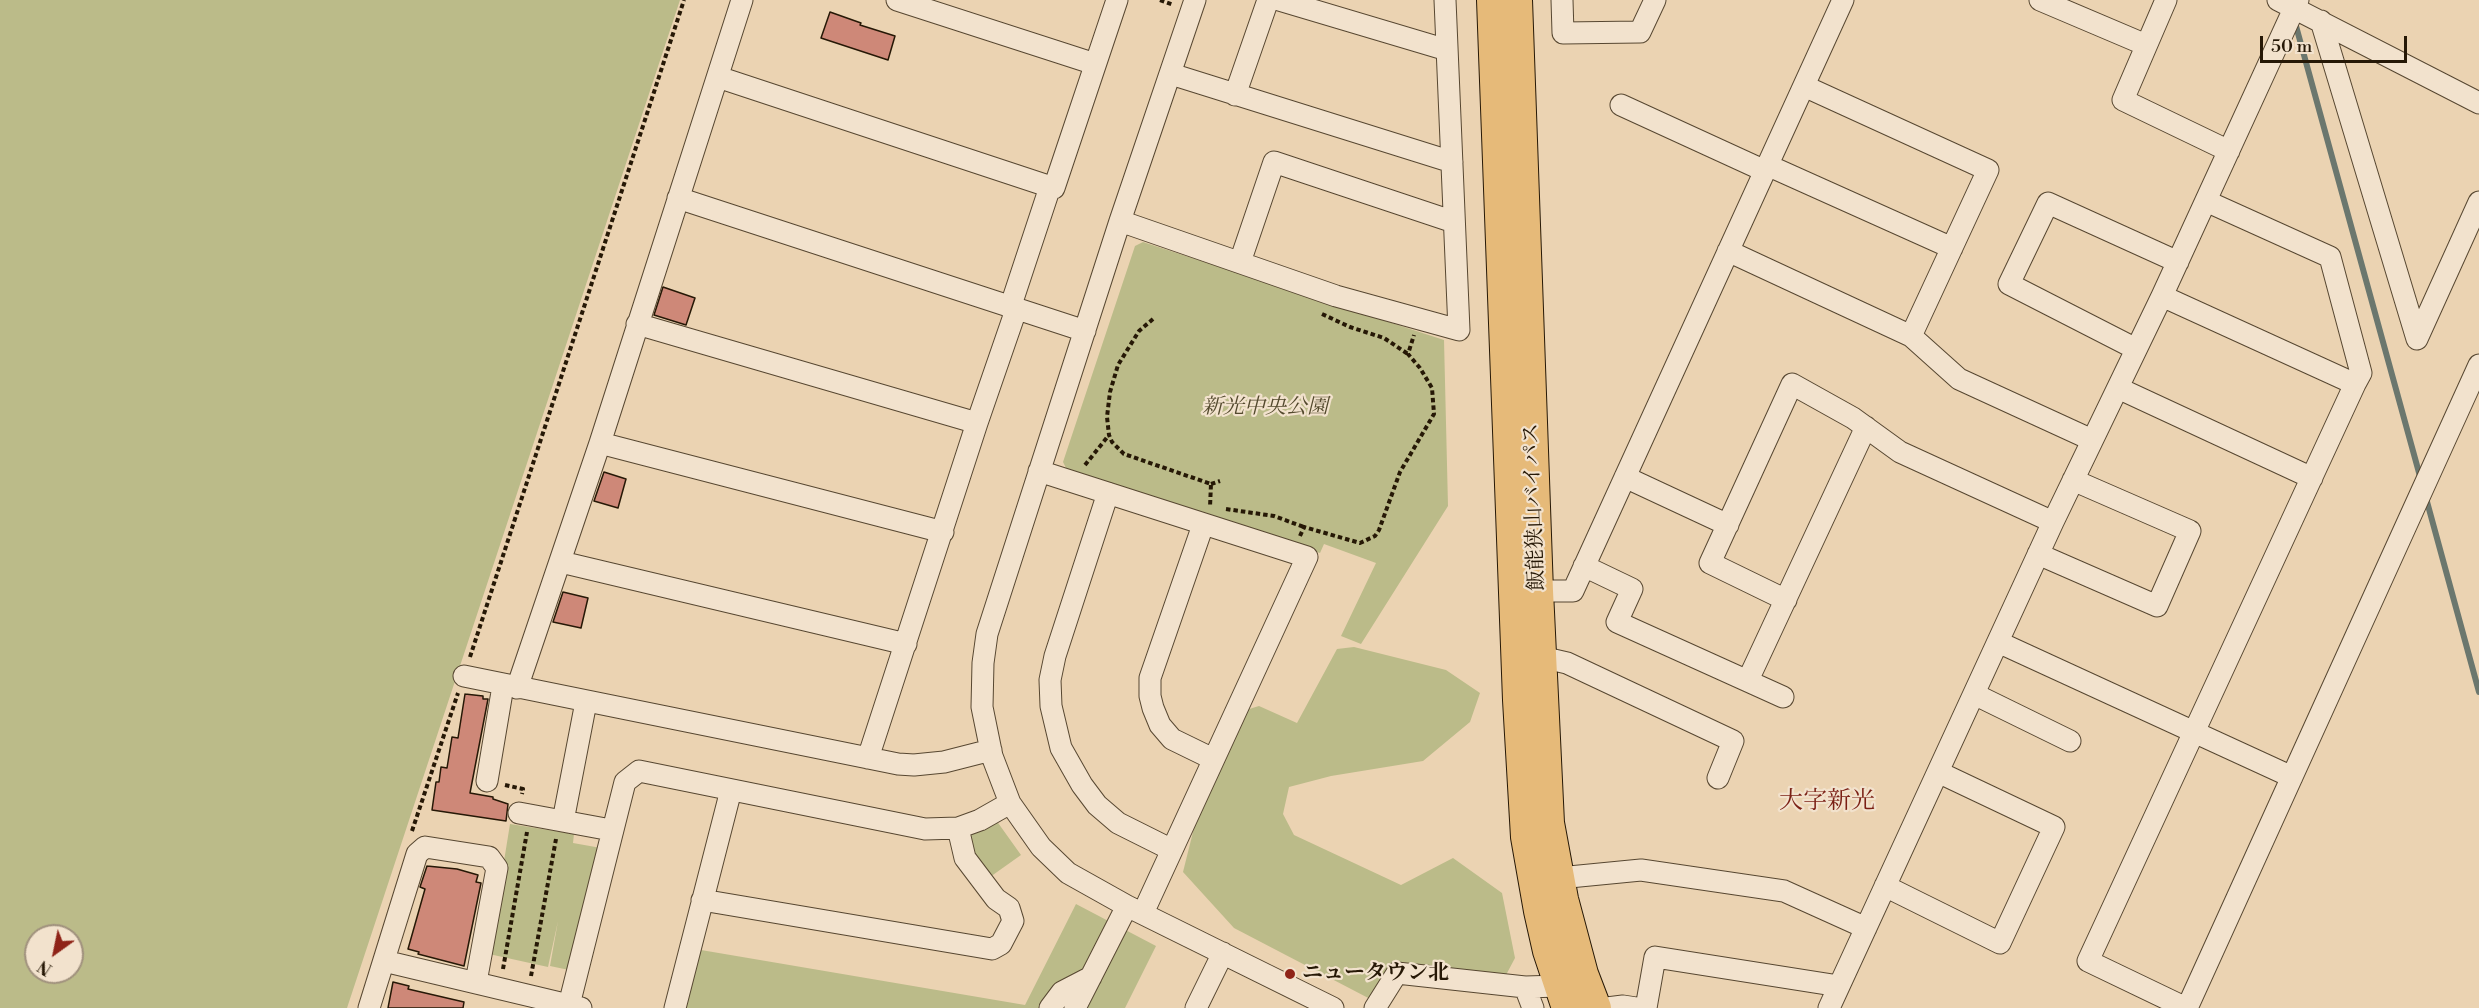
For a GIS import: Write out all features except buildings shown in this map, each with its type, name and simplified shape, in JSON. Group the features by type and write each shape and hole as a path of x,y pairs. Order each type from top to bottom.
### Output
{"highway":[{"name":"飯能狭山バイパス","path":"1492,0 1518,700 1526,837 1539,911 1563,997"},
{"name":"飯能狭山バイパス","path":"1517,0 1538,591 1549,823 1559,878 1580,964 1596,1008"}],"street":[{"path":"487,781 510,687 561,562 742,0"},
{"path":"897,0 1095,64"},
{"path":"718,76 1054,188 1116,0"},
{"path":"1195,0 1120,221 987,634 982,707 991,750 1010,803 1041,847 1068,873 1333,1008"},
{"path":"1235,95 1268,0"},
{"path":"1279,0 1447,50"},
{"path":"1120,221 1336,296 1459,330 1445,0"},
{"path":"1563,0 1563,33 1640,32 1655,0"},
{"path":"1538,591 1573,591 1843,0"},
{"path":"2040,0 2146,45"},
{"path":"2166,0 2122,100 2229,151"},
{"path":"1829,1008 2038,554 2229,151 2290,2 2321,21 2479,103"},
{"path":"2321,21 2417,339 2479,202"},
{"path":"1171,74 1452,162"},
{"path":"1803,86 1988,170 1911,336"},
{"path":"1621,105 1952,248"},
{"path":"1240,262 1274,162 1454,222"},
{"path":"868,758 943,532 1050,187"},
{"path":"678,198 1085,332"},
{"path":"2206,201 2330,257 2361,373 2088,961 2187,1008 2479,365"},
{"path":"2136,349 2009,284 2048,203 2178,262"},
{"path":"1728,251 1911,336 1959,379 2092,440"},
{"path":"2162,296 2355,384"},
{"path":"637,324 977,423"},
{"path":"1786,600 1710,563 1792,384 1866,427 1900,452 2053,522"},
{"path":"2118,388 2312,478"},
{"path":"1748,680 1866,427"},
{"path":"600,443 943,532"},
{"path":"1039,471 1108,493 1207,516 1307,557 1172,850 1091,977 1075,1008"},
{"path":"1625,477 1728,525"},
{"path":"2038,554 2157,606 2190,531 2073,480"},
{"path":"1108,493 1055,656 1050,681 1051,706 1061,748 1070,767 1097,805 1118,823 1172,850"},
{"path":"1207,516 1150,678 1150,696 1152,708 1172,739 1213,759"},
{"path":"561,562 906,644"},
{"path":"1584,566 1632,589 1617,622 1783,697"},
{"path":"1998,642 2292,777"},
{"path":"1541,657 1567,663 1732,741 1718,778"},
{"path":"464,676 898,764 928,765 991,750"},
{"path":"1974,694 2070,741"},
{"path":"560,828 586,702"},
{"path":"384,961 575,1007 612,830 625,782 639,771 925,829 958,828 980,820 1010,803"},
{"path":"1885,886 2000,943 2054,828 1938,772"},
{"path":"675,1008 731,790"},
{"path":"519,813 560,828 612,830"},
{"path":"702,900 992,949 1000,944 1013,921 1009,908 996,899 965,858 958,828"},
{"path":"369,1008 417,854 425,847 489,857 497,868 476,982"},
{"path":"1559,878 1641,870 1784,891 1866,928"},
{"path":"1196,1008 1223,953"},
{"path":"1646,1008 1655,957 1839,986"},
{"path":"1375,1008 1397,973 1525,987 1563,997"},
{"path":"1050,1008 1062,992 1091,977"},
{"path":"1525,987 1533,1008"},
{"path":"1607,1008 1623,1006 1636,1008"}],"path":[{"path":"425,847 408,843 684,0"},
{"path":"1211,484 1207,516 1274,516 1360,543 1375,536 1379,530 1400,472 1433,419 1432,388 1408,354 1384,338 1350,327 1321,314"},
{"path":"1153,319 1139,331 1118,365 1110,392 1107,417 1109,435 1112,442 1124,454 1211,484 1220,481"},
{"path":"1408,354 1419,319"},
{"path":"1077,483 1091,457 1109,435"},
{"path":"1293,553 1304,527"},
{"path":"487,781 523,789 519,813"},
{"path":"527,995 560,828"},
{"path":"500,988 527,831 536,832"}],"green space":[{"path":"0,0 680,0 347,1008 0,1008"},
{"name":"新光中央公園","path":"1143,242 1444,340 1448,506 1361,644 1341,636 1376,563 1324,544 1320,553 1067,470 1063,462 1135,246"},
{"path":"1354,647 1446,670 1480,693 1470,722 1423,761 1331,776 1289,787 1283,814 1294,835 1401,885 1453,858 1502,893 1515,958 1506,975 1400,962 1374,1001 1234,928 1183,872 1195,824 1246,710 1259,706 1297,723 1337,649"},
{"path":"996,820 1021,855 990,877 971,854 968,840 972,832"},
{"path":"510,824 574,834 573,843 601,848 569,970 550,966 558,921 548,967 489,954"},
{"path":"1076,904 1156,946 1125,1008 686,1008 701,950 1025,1005"}],"waterway":[{"path":"2296,26 2421,480"},
{"path":"2426,498 2479,692"}],"place":[{"name":"ニュータウン北","path":"1290,974"}],"district":[{"name":"大字新光","path":"1827,802"}]}
